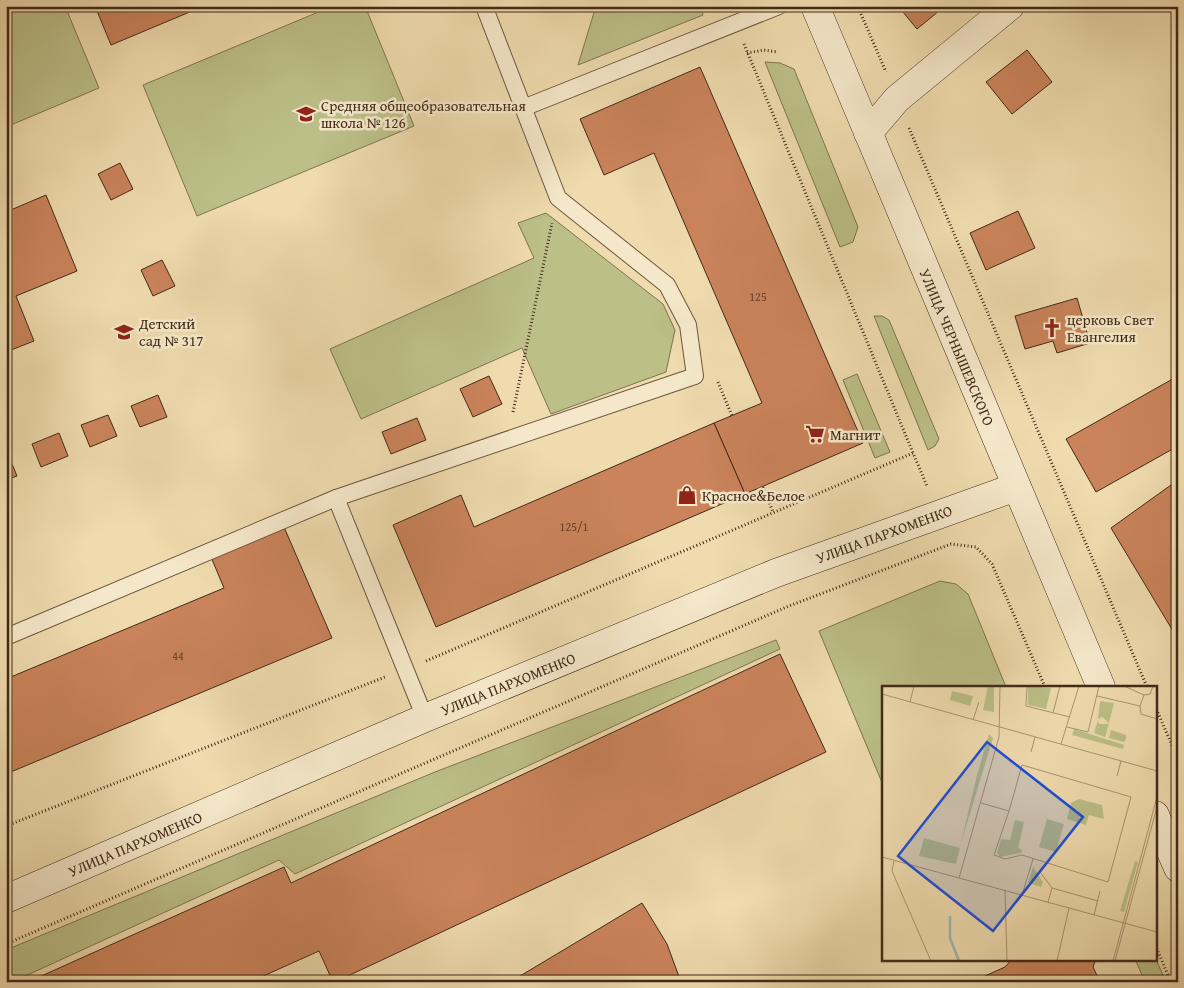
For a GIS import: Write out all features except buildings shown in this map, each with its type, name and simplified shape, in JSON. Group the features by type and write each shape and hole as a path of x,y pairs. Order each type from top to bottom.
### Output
{"street":[{"name":"УЛИЦА ЧЕРНЫШЕВСКОГО","path":"815,6 1101,686"},
{"path":"868,133 897,99 1010,6"},
{"name":"УЛИЦА ПАРХОМЕНКО","path":"6,899 425,718 776,573 1016,487"},
{"path":"1156,817 1178,868"}],"lane":[{"path":"6,637 336,498 695,376 688,325 667,285 558,198 484,6"},
{"path":"523,108 779,6"},
{"path":"336,498 425,718"}],"path":[{"path":"861,14 1147,686"},
{"path":"735,24 927,486"},
{"path":"748,53 764,50 778,52"},
{"path":"508,440 558,198"},
{"path":"6,826 406,669 913,453"},
{"path":"763,487 774,512"},
{"path":"6,944 789,606 951,544 976,547 992,564 1045,686"},
{"path":"1156,708 1178,759"},
{"path":"1156,947 1171,982"}],"green space":[{"path":"6,6 65,6 99,88 6,127"},
{"path":"333,6 365,6 414,126 197,216 143,85"},
{"path":"596,6 700,6 703,15 578,65"},
{"path":"765,62 780,63 794,69 858,227 853,242 840,247"},
{"path":"546,213 663,304 675,330 666,372 551,414 522,348 361,419 330,349 534,258 518,223"},
{"path":"874,316 882,316 889,320 939,439 935,446 928,450"},
{"path":"857,374 890,452 875,458 843,380"},
{"path":"940,581 956,584 968,594 1006,686 882,686 882,783 819,631"},
{"path":"776,640 780,649 295,874 279,860 12,982 6,982 6,950 435,772"},
{"path":"1156,959 1166,982 1145,982 1135,960"}],"place":[{"name":"Средняя общеобразовательная школа № 126","path":"306,114"},
{"name":"церковь Свет Евангелия","path":"1052,328"},
{"name":"Детский сад № 317","path":"124,332"},
{"name":"Магнит","path":"815,434"},
{"name":"Красное&Белое","path":"687,495"}]}
